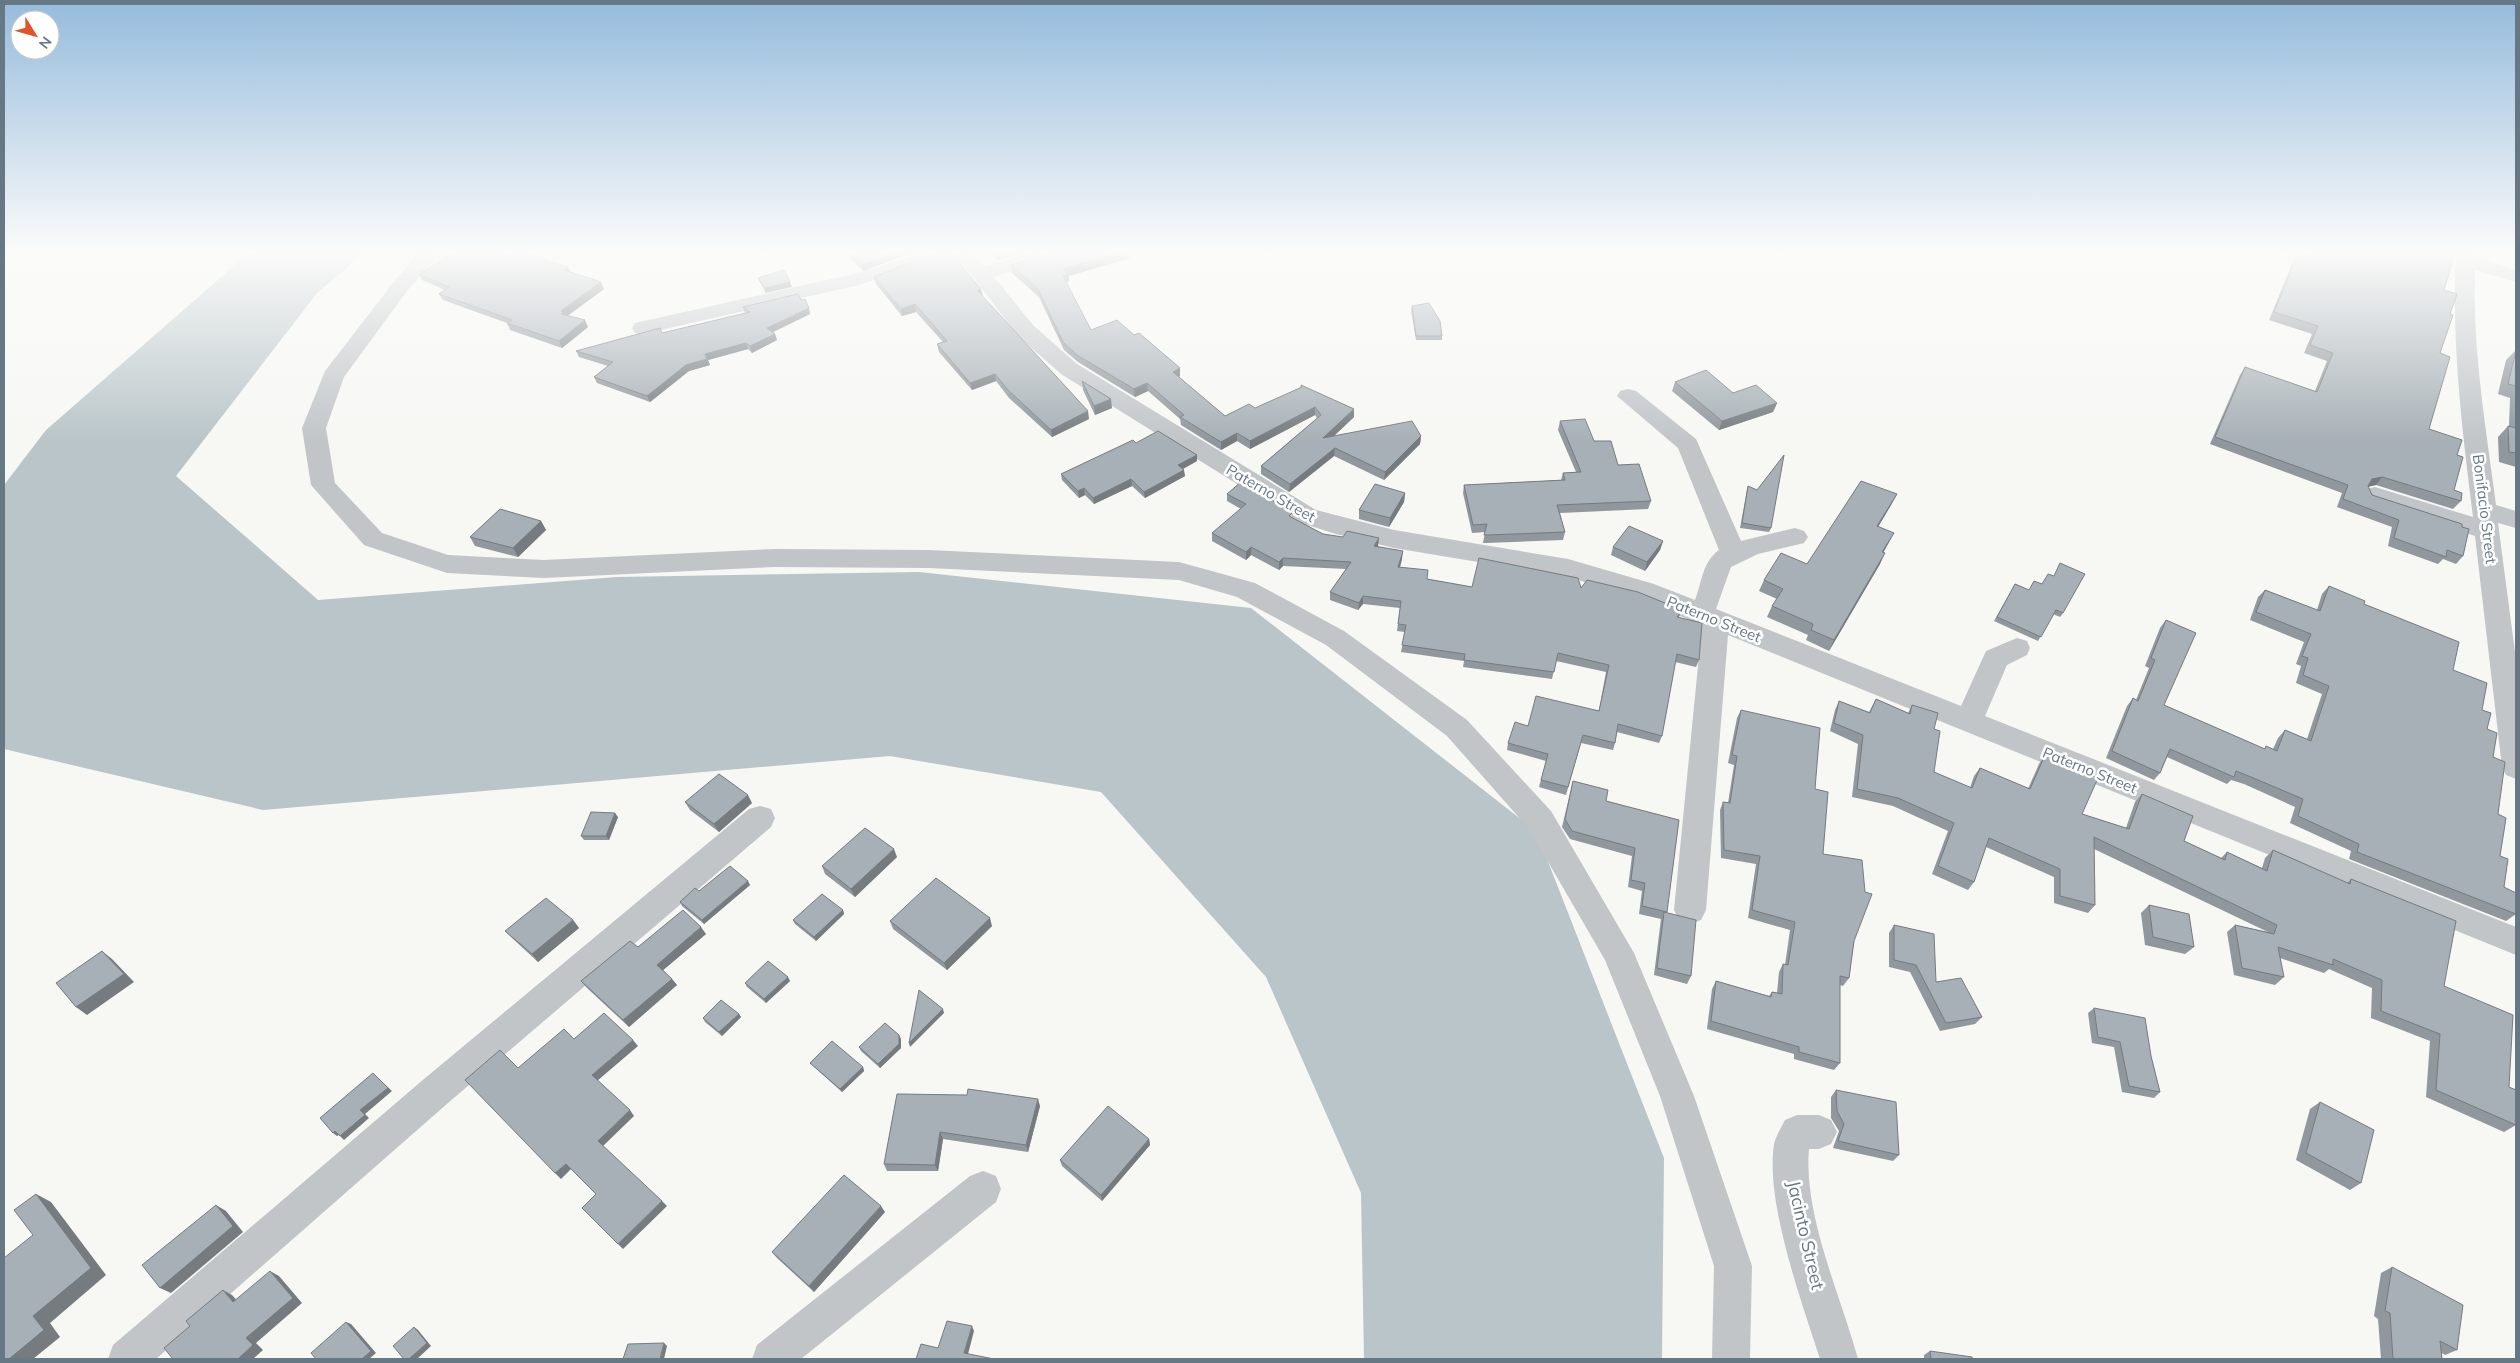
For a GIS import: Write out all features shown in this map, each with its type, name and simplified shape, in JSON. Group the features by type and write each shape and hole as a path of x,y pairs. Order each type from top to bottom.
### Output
{"street":[{"path":"379,315 333,376 314,428 323,485 373,539 447,564 544,569 774,558 929,559 1179,571 1246,590 1335,638 1457,728 1540,820 1618,953 1677,1096 1733,1266 1731,1359"},
{"path":"643,328 703,315"},
{"name":"Paterno Street","path":"1013,315 1025,330 1070,369 1307,516 1331,525 1418,545 1541,562 1587,572 1645,591 2516,942"},
{"name":"Bonifacio Street","path":"2465,315 2470,396 2516,767"},
{"path":"1628,396 1688,444 1734,553"},
{"path":"2375,495 2486,521 2516,520"},
{"path":"1690,910 1708,617 1718,565 1734,553 1795,537"},
{"path":"1969,721 1996,658 2016,648"},
{"path":"127,1359 428,1097 760,818"},
{"name":"Jacinto Street","path":"1819,1132 1797,1132 1792,1142 1791,1182 1806,1247 1839,1359"},
{"path":"771,1359 983,1188"}],"shaded area":[{"path":"178,315 300,315 176,476 318,600 617,577 919,572 1251,608 1536,831 1664,1158 1662,1359 1364,1359 1361,1193 1266,977 1101,792 890,756 263,810 4,749 4,485 46,430"}],"building":[{"path":"497,315 563,315 585,320 559,341 507,323 512,320"},
{"path":"739,315 795,315 767,328 775,334 750,346 746,343 705,354 707,359 686,365 647,396 594,377 613,362 576,351 660,328 662,333"},
{"path":"924,315 1000,315 1088,411 1051,430 1008,390 995,374 970,383 937,344 947,341"},
{"path":"1050,315 1083,315 1091,330 1117,320 1134,335 1139,333 1180,368 1173,372 1225,416 1249,404 1255,408 1302,387 1301,385 1354,409 1323,438 1412,421 1421,436 1385,472 1335,448 1290,484 1261,466 1321,415 1315,407 1250,441 1237,433 1221,442 1180,417 1184,415 1147,383 1134,389 1077,355 1063,342"},
{"path":"1413,315 1436,315 1440,321 1442,336 1416,336"},
{"path":"2282,315 2453,315 2440,353 2450,357 2429,429 2462,440 2457,455 2463,457 2454,490 2462,493 2461,501 2382,477 2372,479 2368,486 2372,495 2462,524 2462,527 2469,529 2463,556 2447,550 2446,557 2394,538 2399,520 2343,499 2348,485 2215,437 2245,367 2317,392 2333,353 2310,345 2318,326"},
{"path":"2516,350 2516,386 2508,384"},
{"path":"1706,370 1733,393 1756,385 1777,403 1722,421 1675,382"},
{"path":"1082,381 1111,399 1094,406"},
{"path":"1585,419 1594,441 1611,441 1618,465 1639,464 1651,501 1557,505 1565,532 1484,535 1487,524 1473,525 1464,485 1565,480 1563,473 1581,472 1560,421"},
{"path":"2508,426 2516,428 2516,453 2509,452"},
{"path":"1158,431 1197,455 1178,465 1184,470 1144,492 1131,479 1093,498 1084,488 1078,491 1061,474 1133,440 1136,443"},
{"path":"1784,455 1771,528 1742,523 1748,486 1757,490"},
{"path":"1242,481 1292,513 1289,516 1323,534 1343,537 1347,531 1379,538 1374,546 1403,551 1398,567 1428,570 1427,579 1472,587 1479,558 1578,578 1581,588 1587,580 1638,592 1682,610 1677,617 1702,623 1699,660 1677,654 1662,736 1618,724 1615,743 1583,735 1568,787 1541,780 1548,754 1508,743 1515,722 1528,726 1536,696 1599,711 1609,665 1558,653 1554,672 1464,660 1465,654 1402,645 1406,625 1398,624 1401,601 1363,596 1359,603 1330,592 1351,562 1283,558 1279,562 1251,547 1246,552 1212,533 1246,504 1227,494"},
{"path":"1861,481 1897,494 1877,526 1894,533 1882,552 1885,553 1834,640 1811,630 1813,624 1772,606 1783,589 1764,580 1781,553 1807,564"},
{"path":"1375,484 1405,493 1390,518 1359,510"},
{"path":"500,509 541,521 513,548 470,537"},
{"path":"1629,526 1663,541 1647,562 1613,547"},
{"path":"2060,563 2085,574 2063,613 2056,610 2041,637 1997,617 2015,584 2029,590 2034,581 2042,584 2048,574 2054,576"},
{"path":"2329,586 2365,601 2364,604 2459,642 2453,670 2487,683 2482,710 2491,713 2487,729 2497,733 2493,757 2505,762 2498,814 2506,818 2500,856 2508,859 2504,887 2516,893 2516,914 2357,852 2359,844 2298,816 2303,799 2251,777 2236,771 2234,777 2170,749 2160,773 2112,751 2133,698 2138,701 2155,660 2151,658 2166,620 2196,633 2164,705 2265,749 2266,746 2277,751 2285,730 2311,741 2329,686 2303,675 2308,658 2302,656 2311,634 2256,612 2265,590 2320,611"},
{"path":"1876,699 1910,714 1912,705 1938,713 1934,729 1940,731 1934,772 1972,788 1980,768 2030,789 2045,755 2098,778 2082,814 2129,829 2142,794 2193,816 2184,841 2225,860 2227,852 2267,871 2273,850 2350,884 2351,879 2456,921 2444,986 2513,1015 2509,1087 2516,1090 2516,1125 2436,1090 2440,1034 2381,1011 2382,980 2333,959 2333,965 2278,947 2284,977 2242,968 2235,925 2274,934 2277,925 2094,837 2095,905 2060,896 2060,869 1989,838 1974,882 1938,866 1954,823 1898,798 1857,789 1863,735 1834,723 1839,701 1870,713"},
{"path":"1741,710 1820,728 1815,789 1828,792 1823,854 1862,860 1865,892 1872,894 1854,941 1849,978 1840,976 1840,1063 1799,1052 1799,1047 1711,1021 1716,981 1771,997 1772,992 1782,994 1783,964 1788,965 1795,922 1752,910 1760,856 1724,850 1723,802 1730,803 1737,756 1732,755"},
{"path":"719,774 748,795 714,824 685,802"},
{"path":"1573,781 1608,790 1606,801 1679,820 1667,912 1642,906 1645,883 1631,880 1635,848 1572,831 1565,819"},
{"path":"591,812 615,813 606,836 581,836"},
{"path":"865,828 894,849 851,889 822,866"},
{"path":"730,866 748,881 702,920 680,902 695,888 699,891"},
{"path":"936,878 990,918 944,963 890,921"},
{"path":"822,894 843,910 814,937 793,920"},
{"path":"546,898 573,920 532,954 505,931"},
{"path":"2149,905 2189,914 2194,947 2153,937"},
{"path":"683,910 701,927 657,965 672,979 623,1020 581,981 630,941 638,947"},
{"path":"1664,912 1696,920 1691,976 1657,968"},
{"path":"1894,925 1934,934 1936,982 1961,978 1982,1017 1946,1023 1916,965 1894,960"},
{"path":"102,951 124,974 76,1007 56,983"},
{"path":"768,961 788,977 764,999 745,983"},
{"path":"919,990 943,1009 909,1043"},
{"path":"721,1000 739,1014 719,1032 703,1018"},
{"path":"2094,1008 2145,1018 2151,1056 2160,1092 2129,1086 2120,1042 2098,1037"},
{"path":"604,1013 633,1040 592,1075 630,1110 598,1141 662,1201 618,1244 582,1208 596,1194 566,1164 555,1173 465,1080 500,1050 518,1068 564,1029 574,1039"},
{"path":"885,1023 899,1035 899,1044 878,1064 859,1047"},
{"path":"832,1041 863,1067 840,1089 810,1063"},
{"path":"373,1073 388,1088 360,1110 365,1115 340,1136 335,1131 333,1133 320,1118"},
{"path":"968,1089 1038,1099 1026,1145 940,1132 935,1165 884,1164 897,1094 967,1095"},
{"path":"1836,1090 1896,1102 1899,1155 1838,1141 1844,1124 1837,1111"},
{"path":"2320,1102 2374,1130 2361,1183 2306,1153"},
{"path":"1108,1106 1149,1139 1101,1195 1060,1160"},
{"path":"844,1175 881,1206 809,1286 772,1252"},
{"path":"36,1194 91,1268 33,1316 44,1330 9,1359 4,1359 4,1258 33,1235 14,1210"},
{"path":"216,1205 233,1226 160,1288 142,1265"},
{"path":"2392,1267 2463,1305 2457,1350 2440,1341 2442,1359 2393,1359 2390,1313 2385,1311"},
{"path":"270,1271 293,1298 246,1338 253,1345 238,1359 173,1359 164,1348 190,1326 186,1321 223,1290 233,1302"},
{"path":"947,1321 972,1326 964,1353 994,1359 916,1359 921,1344 938,1348"},
{"path":"346,1322 371,1351 362,1359 316,1359 311,1353"},
{"path":"414,1327 427,1343 409,1359 404,1359 393,1346"},
{"path":"664,1343 660,1359 623,1359 628,1344"},
{"path":"1930,1351 1972,1357 1973,1359 1931,1359"}]}
